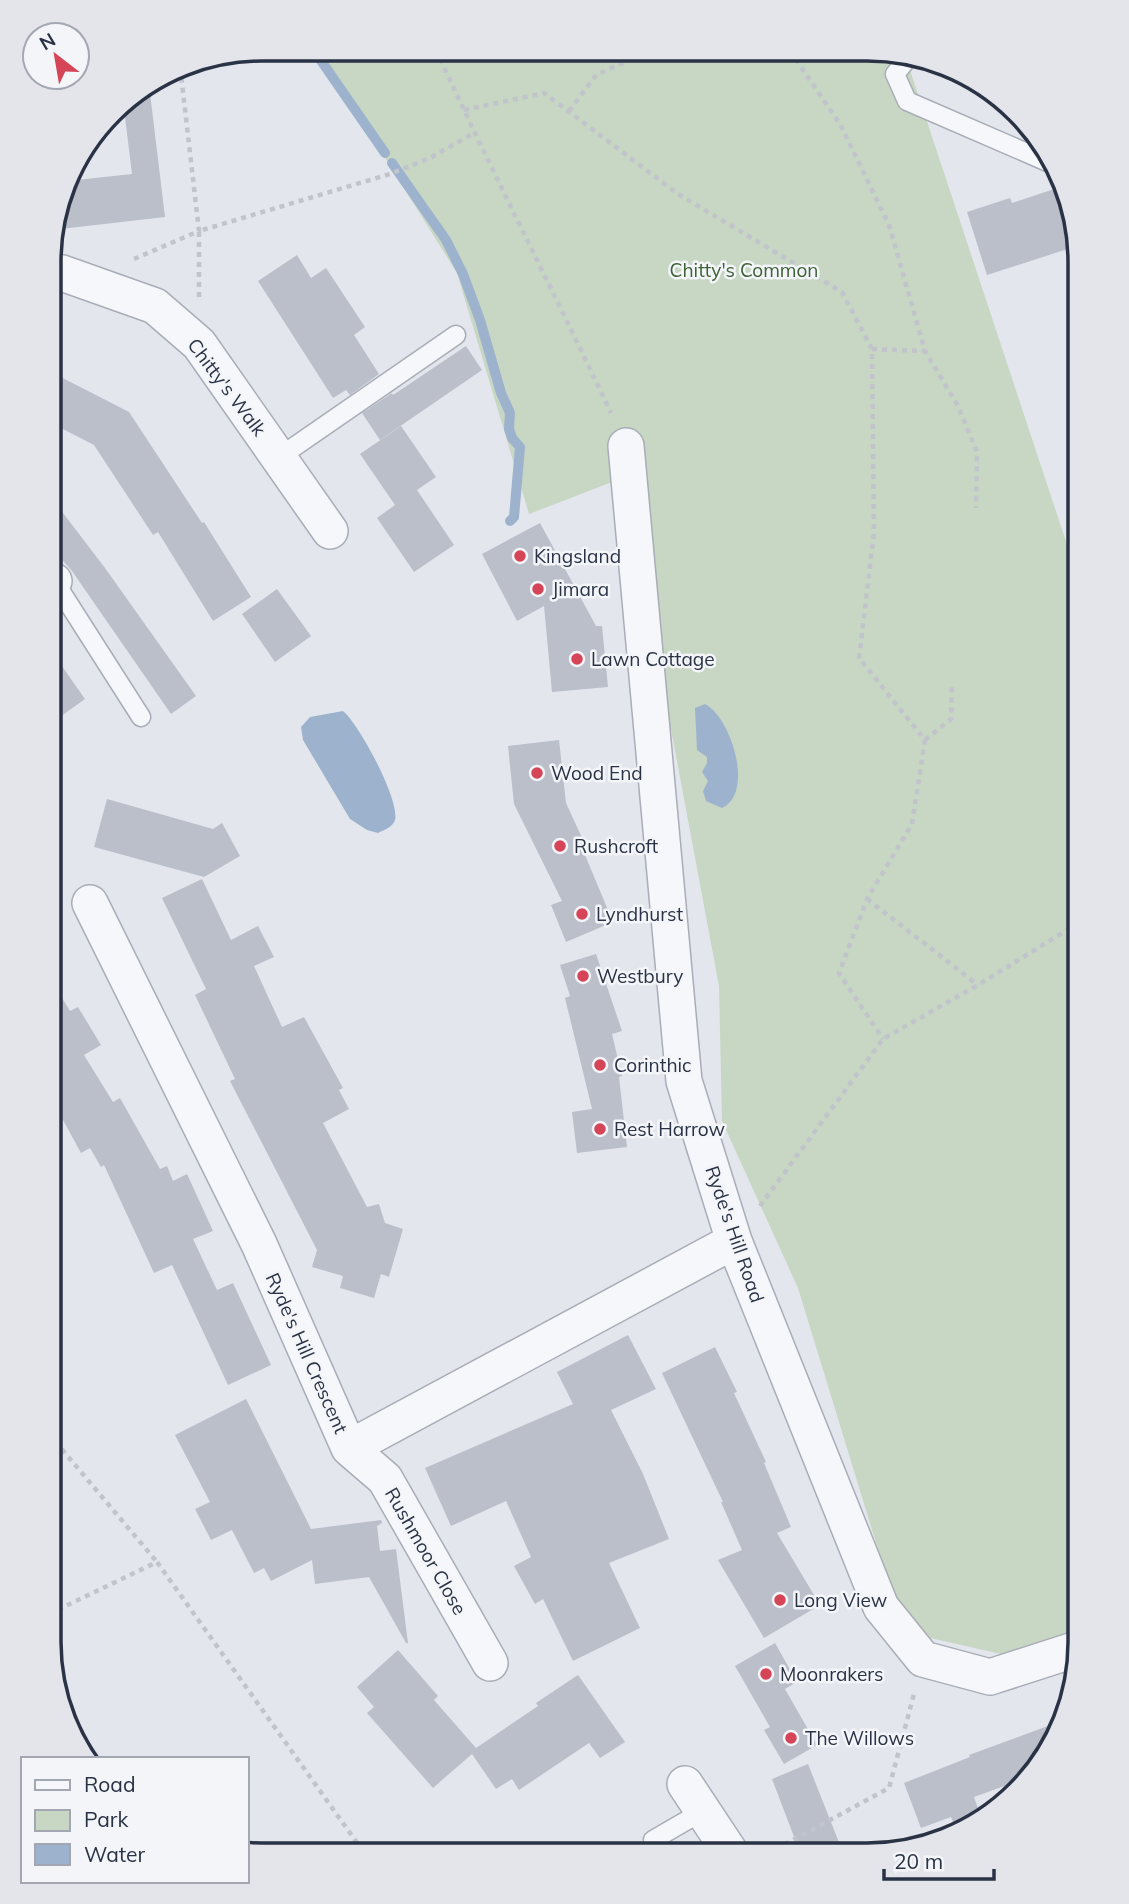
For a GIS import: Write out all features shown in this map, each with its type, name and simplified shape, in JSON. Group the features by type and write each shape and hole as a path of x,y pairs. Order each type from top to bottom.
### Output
{"street":[{"name":"Chitty's Walk","path":"67,277 155,306 199,344 330,531"},
{"name":"Ryde's Hill Road","path":"626,446 684,1081 734,1241 881,1607 923,1659"},
{"name":"Ryde's Hill Crescent","path":"90,903 259,1244 349,1448 734,1241"},
{"name":"Rushmoor Close","path":"349,1448 385,1479 490,1663"},
{"path":"923,1659 990,1676 1067,1652"},
{"path":"694,1797 724,1843"}],"lane":[{"path":"903,65 895,74 907,100 1038,158"},
{"path":"278,457 456,335"},
{"path":"61,594 141,717"},
{"path":"653,1840 694,1797"}],"path":[{"path":"441,61 626,446"},
{"path":"569,111 596,75 627,61"},
{"path":"797,61 840,124 889,225 925,351 958,406 977,452 976,508"},
{"path":"182,79 199,231 199,344"},
{"path":"464,110 544,93 678,194 842,292 872,349 874,533 859,658 925,740"},
{"path":"67,277 199,231 390,174 430,158 474,133"},
{"path":"872,349 925,351"},
{"path":"883,1039 839,972 867,900 912,824 925,740 951,719 952,685"},
{"path":"867,900 978,985"},
{"path":"734,1241 883,1039 1068,930"},
{"path":"61,1448 157,1562 357,1843"},
{"path":"61,1608 157,1562"},
{"path":"786,1843 889,1788 923,1659"}],"green space":[{"name":"Chitty's Common","path":"324,61 866,61 909,66 1068,547 1067,1640 1010,1656 930,1638 892,1595 798,1288 722,1121 719,986 654,638 646,469 529,514 457,273"}],"water":[{"path":"705,704 723,724 736,755 737,787 732,800 722,808 706,801 703,791 708,781 702,772 707,757 697,750 695,708"},
{"path":"343,711 368,746 391,796 395,820 378,833 367,830 350,819 303,740 301,727 310,717"}],"building":[{"path":"150,96 165,217 64,229 68,210 80,180 132,174 125,116"},
{"path":"1053,189 1064,223 1067,249 987,275 967,212 1010,198 1012,203"},
{"path":"297,255 311,278 326,268 365,327 354,335 379,374 350,395 346,390 333,398 258,281"},
{"path":"466,346 482,370 380,440 362,413"},
{"path":"61,377 129,412 251,597 213,621 158,532 153,535 94,445 61,428"},
{"path":"401,426 436,477 417,490 454,545 414,572 377,518 395,505 360,454"},
{"path":"61,510 196,696 171,714 61,558"},
{"path":"540,523 596,626 602,626 608,687 552,692 544,606 517,621 482,554"},
{"path":"277,589 311,636 275,662 242,614"},
{"path":"61,665 85,699 61,716"},
{"path":"559,740 566,803 589,853 585,855 613,922 566,942 551,905 562,901 514,804 508,746"},
{"path":"107,799 213,829 222,823 240,856 204,877 94,847"},
{"path":"202,879 231,940 258,926 274,957 254,966 282,1027 304,1017 343,1088 339,1090 349,1109 323,1123 367,1207 379,1204 385,1223 403,1229 389,1277 381,1274 374,1298 340,1288 343,1276 312,1267 317,1250 230,1081 235,1079 195,995 206,989 162,898"},
{"path":"596,954 622,1031 612,1034 622,1076 619,1077 627,1147 577,1153 572,1112 592,1109 565,998 570,996 560,965"},
{"path":"61,996 70,1011 78,1007 101,1045 84,1055 113,1102 120,1098 160,1169 167,1166 173,1181 187,1174 213,1231 193,1239 217,1290 233,1283 271,1365 228,1385 172,1265 154,1273 104,1165 101,1167 90,1148 81,1153 61,1116"},
{"path":"628,1335 656,1389 611,1410 643,1474 669,1539 609,1563 640,1628 573,1661 543,1599 535,1604 514,1566 531,1557 506,1501 451,1526 425,1468 573,1404 557,1372"},
{"path":"715,1347 737,1392 734,1393 766,1462 764,1463 791,1527 777,1533 820,1605 764,1638 718,1560 742,1550 723,1502 662,1373"},
{"path":"246,1399 311,1529 381,1520 382,1523 377,1526 380,1551 396,1549 408,1643 369,1577 315,1584 312,1560 271,1581 264,1568 254,1573 232,1530 211,1540 195,1509 210,1502 175,1435"},
{"path":"775,1643 797,1682 785,1689 817,1745 784,1764 764,1730 770,1727 735,1666"},
{"path":"398,1650 438,1696 434,1700 476,1748 578,1675 625,1742 600,1758 589,1743 519,1790 512,1779 496,1789 472,1754 433,1788 367,1713 374,1707 357,1687"},
{"path":"1049,1726 1026,1764 1008,1785 974,1797 978,1808 967,1816 953,1822 951,1817 921,1828 904,1783 970,1757 969,1755"},
{"path":"808,1764 839,1843 796,1843 772,1779"}],"waterway":[{"path":"321,61 385,153"},
{"path":"392,163 446,240 463,274 480,320 501,393 510,413 509,429 512,438 520,447 514,517 510,521"}],"place":[{"name":"Kingsland","path":"520,556"},
{"name":"Jimara","path":"538,589"},
{"name":"Lawn Cottage","path":"577,659"},
{"name":"Wood End","path":"537,773"},
{"name":"Rushcroft","path":"560,846"},
{"name":"Lyndhurst","path":"582,914"},
{"name":"Westbury","path":"583,976"},
{"name":"Corinthic","path":"600,1065"},
{"name":"Rest Harrow","path":"600,1129"},
{"name":"Long View","path":"780,1600"},
{"name":"Moonrakers","path":"766,1674"},
{"name":"The Willows","path":"791,1738"}]}
